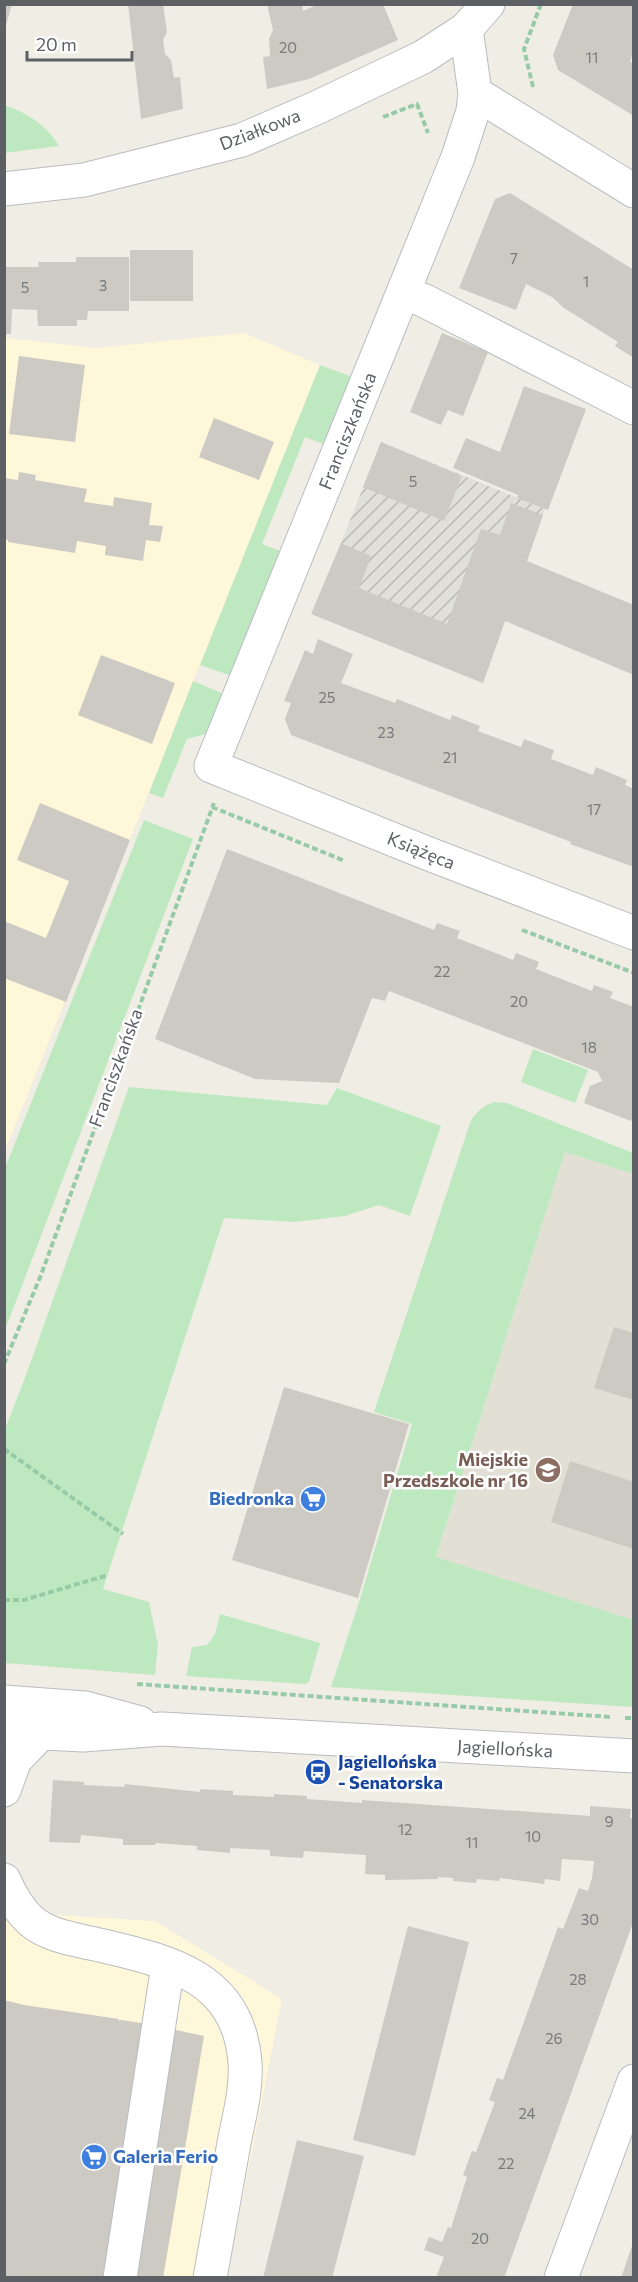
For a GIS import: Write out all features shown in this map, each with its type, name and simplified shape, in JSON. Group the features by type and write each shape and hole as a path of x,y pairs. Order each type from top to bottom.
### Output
{"street":[{"name":"Działkowa","path":"4,189 84,180 242,140 423,57 466,29 488,4"},
{"name":"Franciszkańska","path":"220,769 464,142 473,111 475,93 466,29"},
{"path":"475,93 633,191"},
{"path":"405,293 425,301 633,408"},
{"name":"Książęca","path":"220,769 424,852 633,933"},
{"name":"Jagiellońska","path":"4,1702 85,1708 162,1729"},
{"name":"Jagiellońska","path":"4,1731 83,1735 162,1729 633,1756"},
{"path":"4,1790 15,1760 41,1733"},
{"path":"4,1880 20,1909 33,1922 48,1931 66,1938 154,1959 187,1972 211,1989 228,2006 240,2031 245,2064 243,2097 210,2277"},
{"path":"120,2277 168,1965"},
{"path":"561,2277 633,2080"}],"path":[{"path":"533,88 524,49 541,4"},
{"path":"373,121 417,104 430,136"},
{"name":"Franciszkańska","path":"4,1364 45,1263 208,816 220,769"},
{"path":"4,1449 123,1534"},
{"path":"4,1600 24,1600 108,1575"},
{"path":"133,1684 633,1718"}],"shaded area":[{"path":"244,333 320,365 5,1151 5,338 96,348"},
{"path":"381,442 545,509 483,683 327,620 341,543"},
{"name":"Miejskie Przedszkole nr 16","path":"565,1152 633,1174 633,1620 436,1558"},
{"path":"4,1912 155,1921 282,1999 227,2277 5,2277"}],"green space":[{"path":"4,105 36,121 49,132 59,146 5,153"},
{"path":"320,365 355,378 328,446 305,437 262,544 285,553 238,672 229,675 200,665"},
{"path":"193,681 221,693 226,703 213,732 187,739 163,798 149,793"},
{"path":"144,820 193,839 5,1330 5,1168"},
{"path":"533,1049 588,1070 575,1103 521,1082"},
{"path":"129,1087 327,1105 337,1088 441,1126 410,1216 379,1205 345,1216 295,1222 224,1218 103,1589 149,1602 158,1645 155,1675 5,1663 5,1429"},
{"path":"495,1102 507,1103 633,1153 633,1174 565,1152 436,1557 633,1620 633,1707 331,1687 360,1599 412,1424 374,1412 470,1123 480,1110"},
{"path":"220,1614 320,1643 309,1682 304,1684 186,1676 192,1647 207,1645 215,1634"}],"building":[{"path":"4,4 12,4 5,29 4,29"},
{"path":"128,4 163,4 167,32 163,40 165,54 171,60 174,78 180,77 183,109 141,119"},
{"path":"267,4 302,4 303,11 319,4 383,4 398,40 309,79 267,89 263,57 270,56 269,39 273,30"},
{"path":"573,4 634,4 634,49 630,62 634,64 634,116 558,70 553,55"},
{"path":"510,193 634,270 634,358 615,346 618,342 564,308 552,297 526,284 516,310 459,288 495,199"},
{"path":"130,250 193,250 193,301 130,301"},
{"path":"76,257 129,257 129,311 88,311 87,320 77,320 77,326 38,326 37,310 12,309 11,334 4,334 4,267 39,267 38,262 76,262"},
{"path":"442,333 488,352 463,416 448,410 441,425 410,412"},
{"path":"19,356 85,365 75,442 9,434"},
{"path":"524,386 586,409 548,510 453,468 466,438 500,452"},
{"path":"214,418 274,442 259,480 199,457"},
{"path":"381,442 462,476 444,521 363,487"},
{"path":"19,472 36,475 35,480 87,489 84,502 113,506 114,497 152,503 149,525 163,526 160,542 146,540 143,561 105,555 106,546 77,541 75,553 8,542 4,539 4,478 18,480"},
{"path":"511,503 543,515 527,561 634,605 634,675 505,621 483,683 311,614 341,543 371,556 359,588 447,624 481,529 500,535"},
{"path":"318,639 353,654 341,683 395,703 397,699 450,720 452,715 480,726 478,731 521,747 524,739 554,750 551,759 593,775 596,767 627,780 625,785 634,789 634,867 291,735 285,719 291,703 284,701 305,650 313,654"},
{"path":"101,655 175,683 152,744 78,715"},
{"path":"40,803 130,840 66,1002 4,978 4,921 46,938 69,881 17,860"},
{"path":"227,849 434,930 437,923 460,931 457,938 513,960 516,953 539,962 536,969 592,991 594,985 613,992 610,998 634,1007 634,1116 631,1121 584,1103 590,1086 602,1081 598,1072 389,991 385,1001 372,998 339,1083 255,1079 155,1039"},
{"path":"614,1327 634,1333 634,1400 594,1388"},
{"path":"284,1387 409,1424 358,1598 232,1560"},
{"path":"570,1461 634,1482 634,1549 551,1522"},
{"path":"53,1780 84,1782 84,1785 124,1787 125,1784 200,1792 200,1789 233,1791 233,1795 274,1797 274,1794 362,1803 362,1800 590,1816 590,1806 631,1809 630,1818 634,1818 634,1920 504,2278 436,2278 444,2257 424,2250 429,2237 442,2242 448,2227 451,2228 467,2177 463,2175 472,2151 476,2152 495,2102 489,2100 497,2078 503,2080 558,1927 563,1929 579,1888 588,1891 594,1861 562,1859 560,1881 545,1879 544,1884 500,1878 499,1881 477,1879 476,1883 438,1877 438,1879 385,1880 385,1875 365,1874 366,1855 304,1851 303,1858 270,1856 270,1850 230,1848 230,1853 197,1850 197,1846 156,1843 155,1845 123,1845 123,1839 81,1835 80,1843 49,1842"},
{"path":"408,1926 469,1942 415,2156 353,2140"},
{"name":"Galeria Ferio","path":"4,2000 119,2019 118,2021 148,2024 204,2036 163,2278 4,2278"},
{"path":"297,2140 364,2156 332,2278 263,2278"},
{"path":"633,2243 634,2278 621,2278"}],"place":[{"name":"Miejskie Przedszkole nr 16","path":"548,1470"},
{"name":"Biedronka","path":"313,1499"},
{"name":"Jagiellońska - Senatorska","path":"318,1772"},
{"name":"Galeria Ferio","path":"94,2157"}]}
